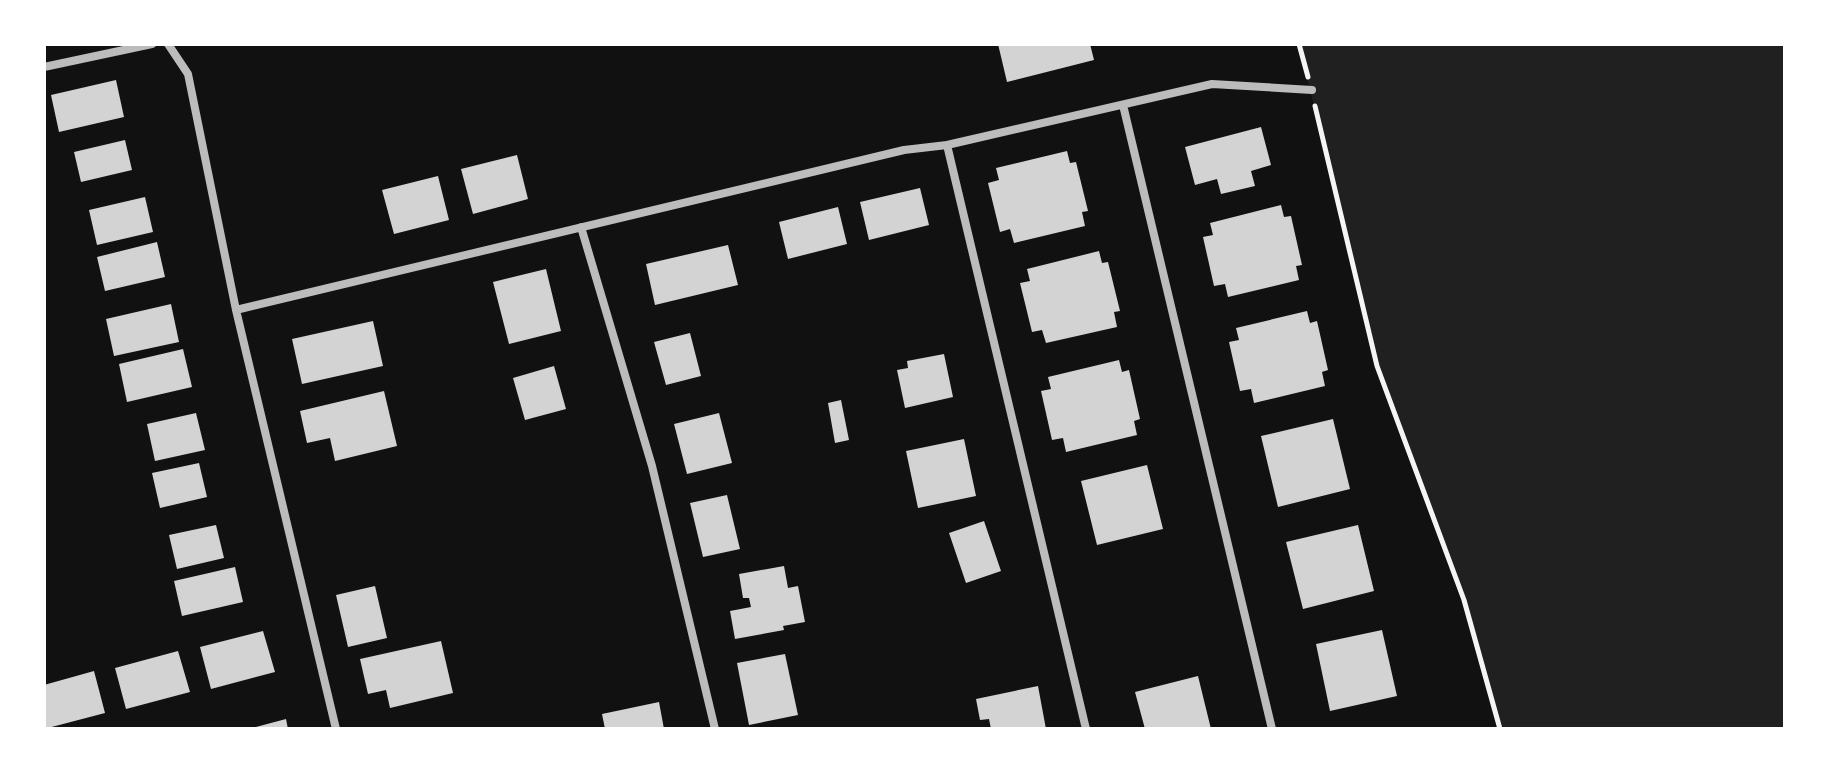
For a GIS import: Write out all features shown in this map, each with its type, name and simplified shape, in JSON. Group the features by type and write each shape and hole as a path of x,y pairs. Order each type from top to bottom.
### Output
{"street":[{"path":"44,67 152,44"},
{"path":"168,44 188,74 236,310 336,729"},
{"path":"236,310 904,150 947,145 1212,84 1312,90"},
{"path":"1123,105 1272,729"},
{"path":"947,145 1086,729"},
{"path":"581,227 652,466 715,729"}],"path":[{"path":"1299,44 1377,366 1464,600 1500,729"}],"shaded area":[{"path":"1299,44 1785,44 1785,729 1500,729 1464,600 1377,366"}],"building":[{"path":"998,44 1090,44 1094,60 1007,82"},
{"path":"116,80 124,117 59,132 51,95"},
{"path":"1261,127 1271,165 1251,171 1255,186 1221,194 1217,179 1195,185 1185,147"},
{"path":"125,140 132,170 81,182 74,152"},
{"path":"1067,151 1070,163 1076,162 1088,211 1082,212 1085,226 1014,243 1010,229 1000,232 988,183 999,180 996,168"},
{"path":"517,155 528,199 473,214 461,169"},
{"path":"438,176 449,220 394,234 382,190"},
{"path":"920,188 929,225 869,240 860,202"},
{"path":"145,197 153,232 97,245 89,210"},
{"path":"1281,205 1284,217 1291,216 1302,265 1296,266 1299,280 1228,297 1225,284 1214,286 1203,237 1213,235 1210,223"},
{"path":"838,207 847,244 788,259 779,222"},
{"path":"157,242 165,277 105,291 97,257"},
{"path":"728,245 738,285 655,305 646,264"},
{"path":"1099,251 1102,263 1108,262 1120,311 1114,312 1117,327 1046,343 1042,330 1032,332 1020,283 1030,281 1027,269"},
{"path":"546,269 561,331 509,344 493,282"},
{"path":"171,304 179,342 114,356 106,319"},
{"path":"1307,311 1310,323 1317,321 1328,370 1322,372 1325,386 1254,403 1251,389 1240,391 1229,342 1239,340 1236,328"},
{"path":"373,321 383,366 302,384 292,339"},
{"path":"690,333 701,376 666,385 654,342"},
{"path":"183,349 192,387 127,402 119,364"},
{"path":"944,354 953,397 905,408 897,370 908,368 907,361"},
{"path":"1119,360 1122,372 1129,370 1140,419 1134,421 1137,435 1066,452 1063,438 1052,440 1041,391 1051,389 1048,377"},
{"path":"554,366 566,409 525,420 513,378"},
{"path":"384,391 397,446 335,461 330,438 307,443 300,411"},
{"path":"841,400 849,440 835,443 828,403"},
{"path":"196,413 205,450 155,461 147,424"},
{"path":"719,413 732,463 687,474 674,424"},
{"path":"1333,419 1350,489 1278,507 1261,436"},
{"path":"964,439 976,496 918,508 906,451"},
{"path":"199,463 207,497 160,508 152,473"},
{"path":"1147,465 1163,529 1097,545 1081,481"},
{"path":"727,495 740,549 703,557 690,503"},
{"path":"984,521 1001,571 966,583 949,533"},
{"path":"216,525 224,558 177,569 169,535"},
{"path":"1358,525 1374,591 1303,609 1286,542"},
{"path":"784,566 788,588 798,586 805,622 783,626 784,630 735,639 730,611 751,607 749,598 743,598 739,574"},
{"path":"235,567 243,602 182,616 174,581"},
{"path":"375,586 387,638 348,647 336,595"},
{"path":"1382,630 1397,696 1330,711 1316,644"},
{"path":"263,631 275,672 211,689 200,647"},
{"path":"441,641 453,693 390,708 386,690 368,694 360,659"},
{"path":"178,651 190,692 126,709 115,668"},
{"path":"785,654 798,715 749,725 737,663"},
{"path":"94,671 105,713 44,729 44,685"},
{"path":"1198,676 1211,729 1145,729 1135,692"},
{"path":"1038,686 1046,729 991,729 989,719 980,720 976,699"},
{"path":"659,702 664,729 605,729 602,714"},
{"path":"286,719 288,729 252,729 252,728"}]}
